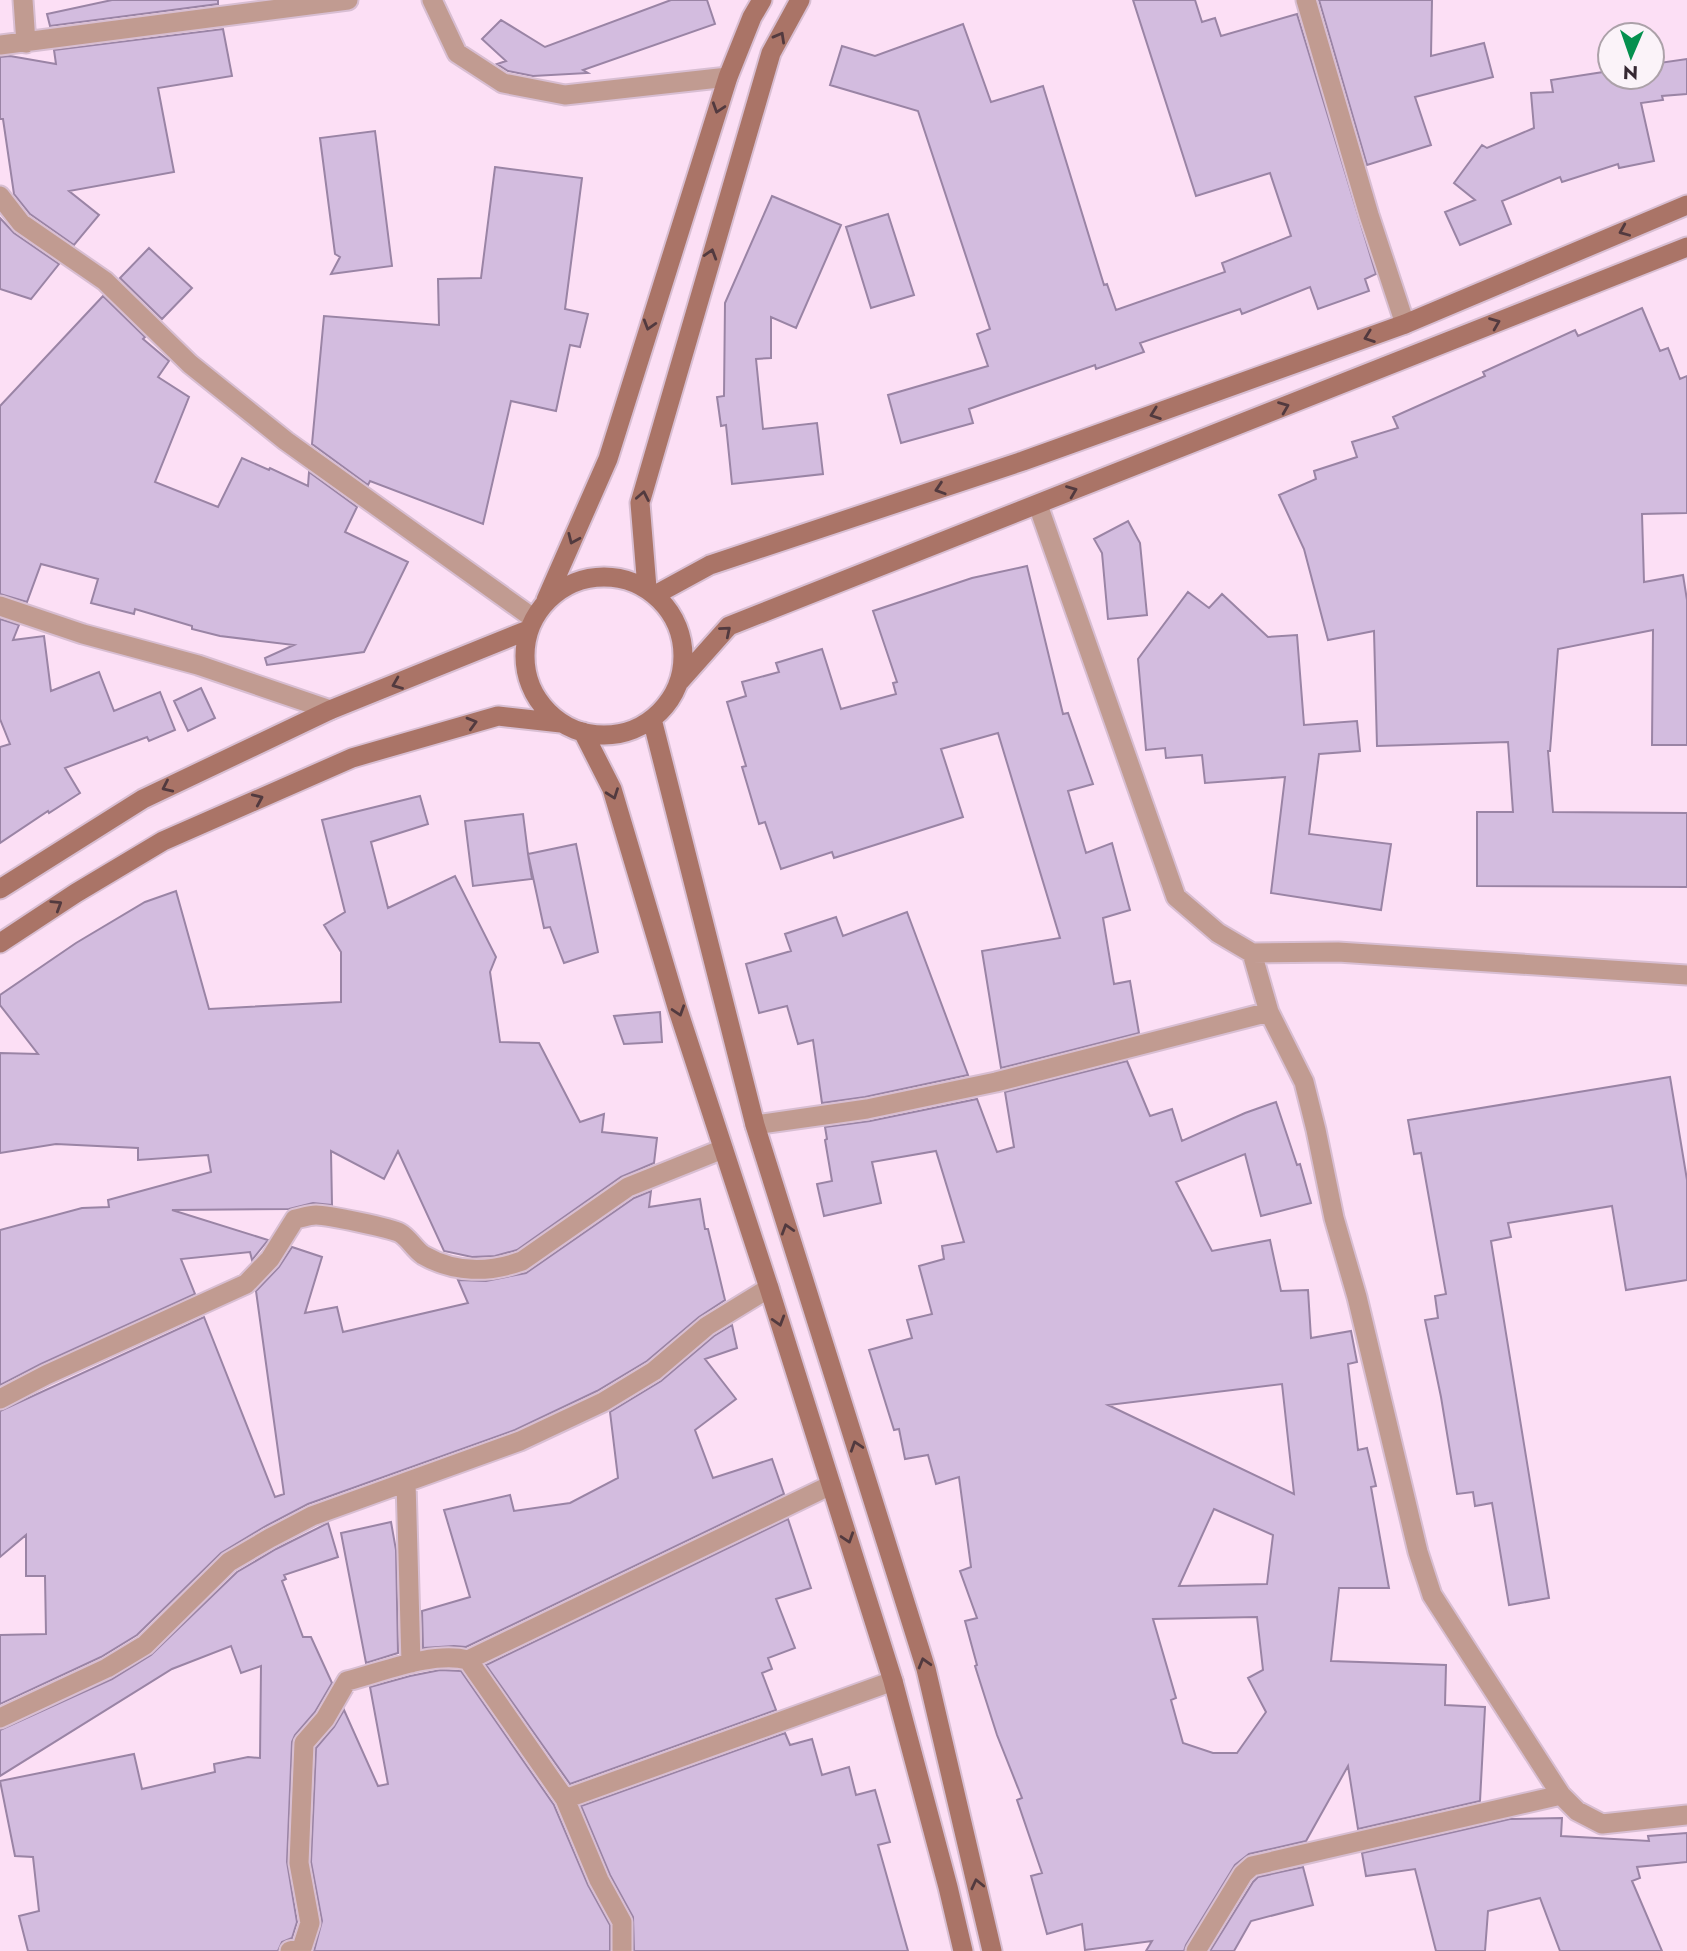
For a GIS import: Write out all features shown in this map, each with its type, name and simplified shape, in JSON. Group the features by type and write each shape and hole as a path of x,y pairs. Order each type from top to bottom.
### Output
{"main road":[{"path":"561,723 545,710 533,692 526,672 524,651 531,624 547,600 608,459 728,76 762,0"},
{"path":"651,592 640,503 771,53 800,0"},
{"path":"651,592 710,565 1023,461 1405,324 1687,205"},
{"path":"0,943 163,841 352,758 498,716 561,723 583,732 607,735 619,734 641,726 668,702 680,681 729,626 1687,247"},
{"path":"547,600 569,584 594,577 622,578 651,592 675,620 681,635 683,666 680,681"},
{"path":"0,889 143,799 330,710 531,624"},
{"path":"652,719 755,1125 926,1669 992,1951"},
{"path":"583,732 612,789 677,1007 893,1681 963,1951"}],"street":[{"path":"23,0 26,43"},
{"path":"0,45 348,0"},
{"path":"432,0 457,53 503,83 565,95 728,76"},
{"path":"1306,0 1369,215 1405,324"},
{"path":"0,197 21,223 105,281 190,363 286,441 531,624"},
{"path":"1038,505 1176,897 1218,933 1252,953 1338,952 1687,975"},
{"path":"0,606 83,634 198,665 330,710"},
{"path":"1252,953 1269,1012 1304,1082 1334,1218 1357,1297 1418,1552 1432,1595 1561,1795 1577,1811 1602,1824 1687,1815"},
{"path":"755,1125 867,1109 996,1082 1269,1012"},
{"path":"0,1399 46,1375 246,1284 270,1259 295,1219 316,1215 384,1227 401,1233 422,1254 454,1267 479,1271 504,1267 522,1261 628,1187 723,1149"},
{"path":"0,1718 107,1668 145,1645 229,1562 312,1516 520,1441 603,1402 654,1371 707,1326 769,1288"},
{"path":"407,1482 411,1663"},
{"path":"468,1660 831,1485"},
{"path":"290,1951 302,1948 310,1923 299,1863 304,1743 325,1719 347,1681 411,1663 453,1656 468,1660 565,1799 599,1880 622,1922 622,1951"},
{"path":"565,1799 893,1681"},
{"path":"1196,1951 1243,1874 1252,1866 1561,1795"}],"building":[{"path":"112,0 218,0 218,4 50,26 47,14"},
{"path":"671,0 707,0 715,24 583,70 588,73 533,76 508,71 497,64 506,61 482,39 501,20 545,47"},
{"path":"1133,0 1195,0 1202,22 1215,18 1221,36 1297,14 1376,274 1365,279 1369,291 1318,309 1310,287 1242,314 1240,309 1140,343 1144,352 1096,369 1095,365 969,409 973,423 901,443 888,395 988,366 977,334 990,329 918,111 830,85 842,46 875,56 963,24 991,102 1043,86 1104,285 1107,284 1116,310 1225,272 1222,263 1291,236 1270,173 1196,196"},
{"path":"1319,0 1432,0 1431,56 1484,43 1493,77 1415,97 1431,145 1367,165"},
{"path":"223,29 232,76 158,88 174,172 69,191 99,215 74,245 30,214 14,194 3,119 0,119 0,57 10,56 56,64 54,50"},
{"path":"1687,59 1687,94 1662,96 1663,100 1641,103 1654,161 1619,168 1618,164 1562,182 1560,177 1502,201 1511,224 1460,245 1445,212 1475,200 1454,183 1482,145 1487,148 1534,128 1531,93 1553,92 1551,80 1596,73 1596,91 1666,91 1666,62"},
{"path":"375,131 392,266 331,274 340,257 335,254 320,138"},
{"path":"495,167 582,178 565,309 588,314 580,347 570,345 556,411 511,401 483,524 370,481 368,485 312,444 324,316 439,325 438,279 481,278"},
{"path":"772,196 841,225 796,328 771,317 771,358 756,359 763,429 817,423 823,474 732,484 726,425 721,426 717,397 724,396 725,303"},
{"path":"888,214 914,295 871,308 846,227"},
{"path":"0,218 14,233 59,264 31,299 0,289"},
{"path":"149,248 192,288 162,319 120,278"},
{"path":"103,296 145,337 143,339 169,361 158,377 189,397 155,482 218,507 242,458 308,486 309,472 357,507 345,532 408,562 364,652 267,665 265,658 294,645 220,636 135,609 134,614 91,603 98,579 41,564 27,602 0,594 0,406"},
{"path":"1642,308 1660,351 1668,348 1680,379 1687,376 1687,513 1642,514 1644,582 1683,575 1687,600 1687,745 1652,745 1653,630 1558,649 1548,751 1553,812 1687,813 1687,887 1477,886 1477,812 1513,812 1508,742 1377,746 1374,631 1328,640 1304,549 1279,495 1316,479 1314,471 1357,457 1352,442 1398,428 1393,417 1485,376 1483,372 1575,330 1578,336"},
{"path":"1128,521 1140,543 1147,615 1108,619 1102,553 1094,539"},
{"path":"1027,566 1063,714 1068,713 1093,784 1068,791 1086,853 1112,843 1130,910 1103,918 1114,984 1130,981 1139,1033 1001,1068 982,951 1060,938 998,733 941,749 963,817 834,858 832,852 781,869 765,822 759,824 742,767 746,766 727,702 746,696 742,682 779,672 776,663 822,649 841,709 896,694 893,683 897,682 873,611 972,578"},
{"path":"1188,592 1209,608 1222,594 1268,637 1297,635 1304,725 1357,721 1360,751 1319,754 1309,834 1391,844 1381,910 1271,893 1285,777 1205,783 1202,755 1166,758 1165,748 1146,750 1138,659"},
{"path":"0,619 19,625 13,640 44,636 51,691 99,672 114,711 160,692 175,730 149,741 147,737 65,768 80,793 0,843 0,747 10,744 0,719"},
{"path":"201,688 215,718 188,731 174,701"},
{"path":"420,796 428,824 371,842 388,908 455,876 496,957 490,972 500,1042 539,1043 580,1122 604,1114 602,1132 657,1138 654,1163 621,1177 517,1250 495,1256 472,1257 444,1251 398,1151 384,1179 331,1151 332,1205 313,1203 289,1209 172,1210 268,1240 252,1260 250,1252 181,1259 195,1294 0,1385 0,1230 82,1208 109,1207 108,1200 211,1172 208,1155 138,1160 138,1148 56,1144 0,1153 0,1053 38,1054 0,1005 0,995 76,943 145,902 176,891 209,1009 341,1002 341,952 324,925 345,912 322,820"},
{"path":"523,814 532,879 473,886 465,821"},
{"path":"576,844 598,952 564,963 550,927 544,928 528,854"},
{"path":"907,912 968,1075 865,1097 822,1103 813,1040 798,1044 787,1006 759,1013 746,964 791,951 785,934 836,917 843,936"},
{"path":"660,1012 662,1042 624,1044 614,1016"},
{"path":"1127,1061 1150,1116 1172,1109 1182,1141 1276,1102 1297,1165 1300,1164 1311,1203 1261,1216 1245,1154 1176,1182 1212,1251 1270,1240 1281,1291 1308,1290 1311,1338 1351,1331 1357,1362 1348,1364 1358,1450 1367,1448 1376,1486 1371,1487 1389,1588 1339,1588 1331,1661 1446,1665 1445,1705 1485,1707 1480,1801 1358,1829 1348,1766 1306,1841 1249,1854 1235,1865 1184,1951 1146,1951 1152,1941 1085,1950 1082,1924 1047,1934 1031,1876 1042,1873 1017,1800 1022,1798 997,1735 975,1666 977,1665 965,1621 977,1618 960,1571 971,1567 959,1477 936,1484 928,1455 905,1459 899,1429 894,1430 869,1350 912,1338 907,1320 932,1314 919,1266 944,1259 942,1246 964,1242 936,1151 872,1162 881,1203 824,1216 817,1184 832,1181 825,1127 870,1121 977,1099 997,1152 1014,1147 1005,1092","holes":["1282,1384 1294,1494 1108,1405","1214,1509 1273,1535 1267,1584 1179,1586","1257,1617 1263,1670 1248,1678 1266,1712 1237,1753 1213,1753 1183,1743 1171,1700 1176,1698 1153,1619"]},
{"path":"1670,1077 1687,1180 1687,1280 1626,1290 1612,1206 1508,1223 1511,1237 1491,1241 1549,1598 1509,1605 1492,1503 1475,1506 1473,1492 1457,1494 1425,1320 1438,1318 1435,1296 1446,1294 1421,1153 1414,1154 1408,1120"},
{"path":"651,1191 649,1207 700,1199 705,1229 708,1229 725,1300 699,1317 647,1361 597,1391 515,1430 308,1504 264,1527 221,1553 137,1635 101,1657 0,1704 0,1635 46,1634 45,1576 26,1576 26,1535 0,1557 0,1411 204,1317 275,1497 284,1494 256,1291 279,1267 292,1247 322,1257 305,1313 337,1307 343,1332 468,1303 458,1280 486,1281 526,1273 634,1198"},
{"path":"732,1325 737,1348 705,1359 736,1399 695,1430 713,1478 772,1459 784,1494 466,1647 423,1648 422,1611 470,1597 444,1510 510,1495 514,1511 570,1503 618,1478 610,1412 661,1381 714,1336"},
{"path":"788,1519 811,1588 776,1599 795,1648 768,1658 772,1669 762,1673 776,1710 570,1784 486,1665"},
{"path":"391,1522 396,1550 398,1653 366,1663 341,1533"},
{"path":"328,1523 338,1557 284,1575 286,1579 282,1581 303,1637 311,1637 332,1683 315,1712 292,1742 287,1862 297,1922 292,1938 282,1942 278,1951 28,1951 19,1916 39,1911 33,1857 15,1856 0,1781 134,1754 142,1789 215,1772 214,1764 248,1757 260,1758 261,1666 241,1673 231,1646 172,1669 0,1776 0,1730 112,1679 151,1655 237,1572"},
{"path":"440,1670 461,1671 554,1805 588,1885 610,1925 610,1951 314,1951 322,1921 311,1862 316,1748 344,1710 378,1786 388,1784 370,1687"},
{"path":"785,1733 790,1745 812,1739 822,1775 849,1767 856,1795 875,1790 890,1842 878,1845 908,1951 634,1951 633,1917 610,1875 581,1806"},
{"path":"1562,1818 1561,1836 1649,1841 1648,1836 1687,1833 1687,1862 1637,1867 1640,1878 1632,1881 1662,1951 1560,1951 1540,1898 1488,1911 1485,1951 1436,1951 1415,1869 1366,1876 1362,1853 1510,1819"},
{"path":"1303,1867 1313,1905 1251,1921 1234,1951 1210,1951 1258,1877"}]}
